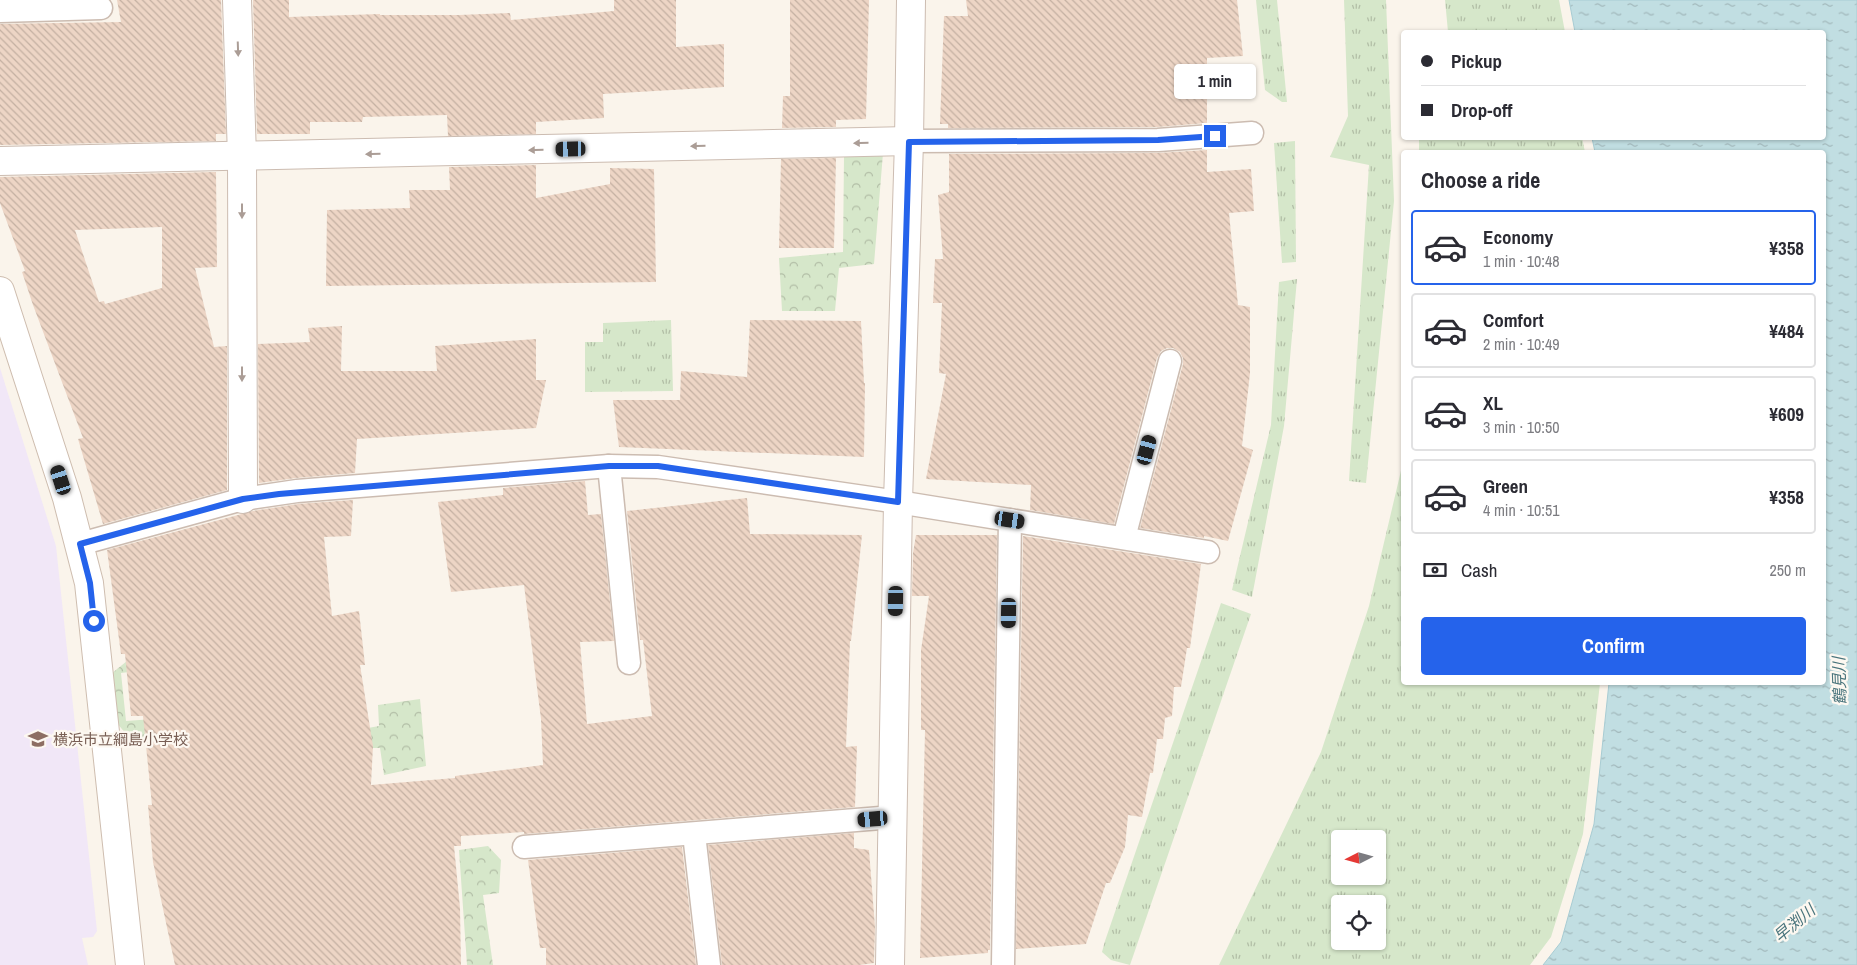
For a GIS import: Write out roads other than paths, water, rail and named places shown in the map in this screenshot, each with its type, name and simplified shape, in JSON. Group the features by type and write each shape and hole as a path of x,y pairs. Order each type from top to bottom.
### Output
{"street":[{"path":"237,0 242,156 243,499"},
{"path":"890,965 898,502 909,142 911,0"},
{"path":"0,161 909,142"},
{"path":"0,291 67,498 90,583 130,965"}],"lane":[{"path":"0,11 101,8"},
{"path":"909,142 1158,140 1252,133"},
{"path":"1124,538 1170,362"},
{"path":"609,466 630,663"},
{"path":"80,544 243,499 297,491 609,466 658,466 898,502 1208,552"},
{"path":"1004,965 1010,520"},
{"path":"524,848 893,817"},
{"path":"694,834 709,965"}],"water":[{"path":"1569,0 1857,0 1857,965 1543,965 1561,942 1594,824 1609,685 1826,685 1826,150 1595,150 1592,140 1826,140 1826,30 1575,30"}],"place":[{"name":"横浜市立綱島小学校","path":"38,739"}],"water label":[{"name":"鶴見川","path":"1839,681"},
{"name":"早渕川","path":"1794,923"}]}
